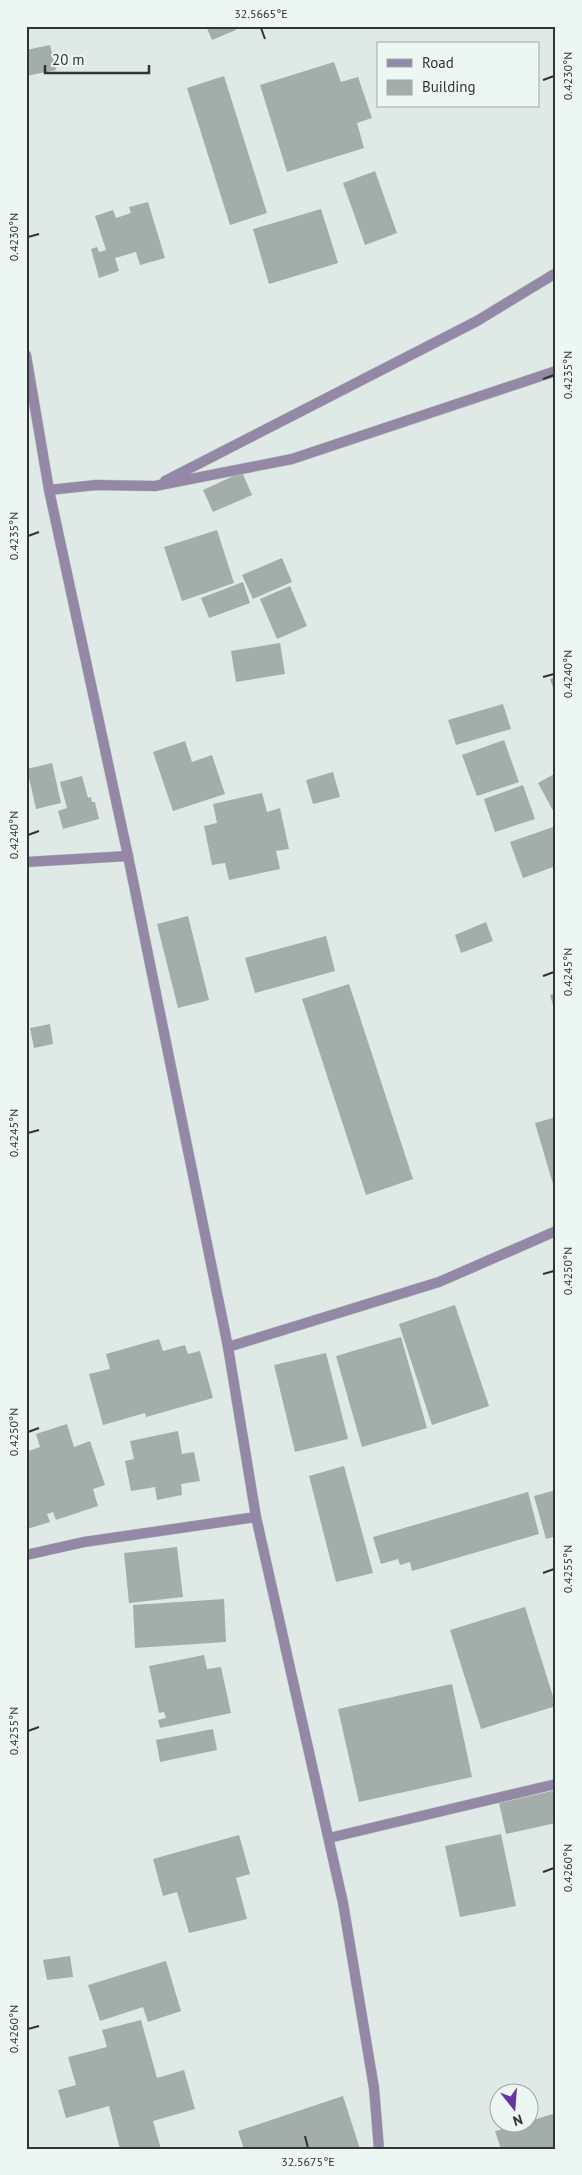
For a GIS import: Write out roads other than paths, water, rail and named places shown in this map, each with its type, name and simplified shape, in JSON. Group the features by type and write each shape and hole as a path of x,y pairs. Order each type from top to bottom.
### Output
{"street":[{"path":"155,486 477,321 556,272"},
{"path":"26,355 49,490 128,856 228,1347 256,1517 343,1903 374,2088 379,2149"},
{"path":"49,490 96,485 155,486 292,459 556,371"},
{"path":"26,862 128,856"},
{"path":"228,1347 439,1282 556,1230"},
{"path":"26,1555 84,1542 256,1517"},
{"path":"329,1838 556,1784"}]}
